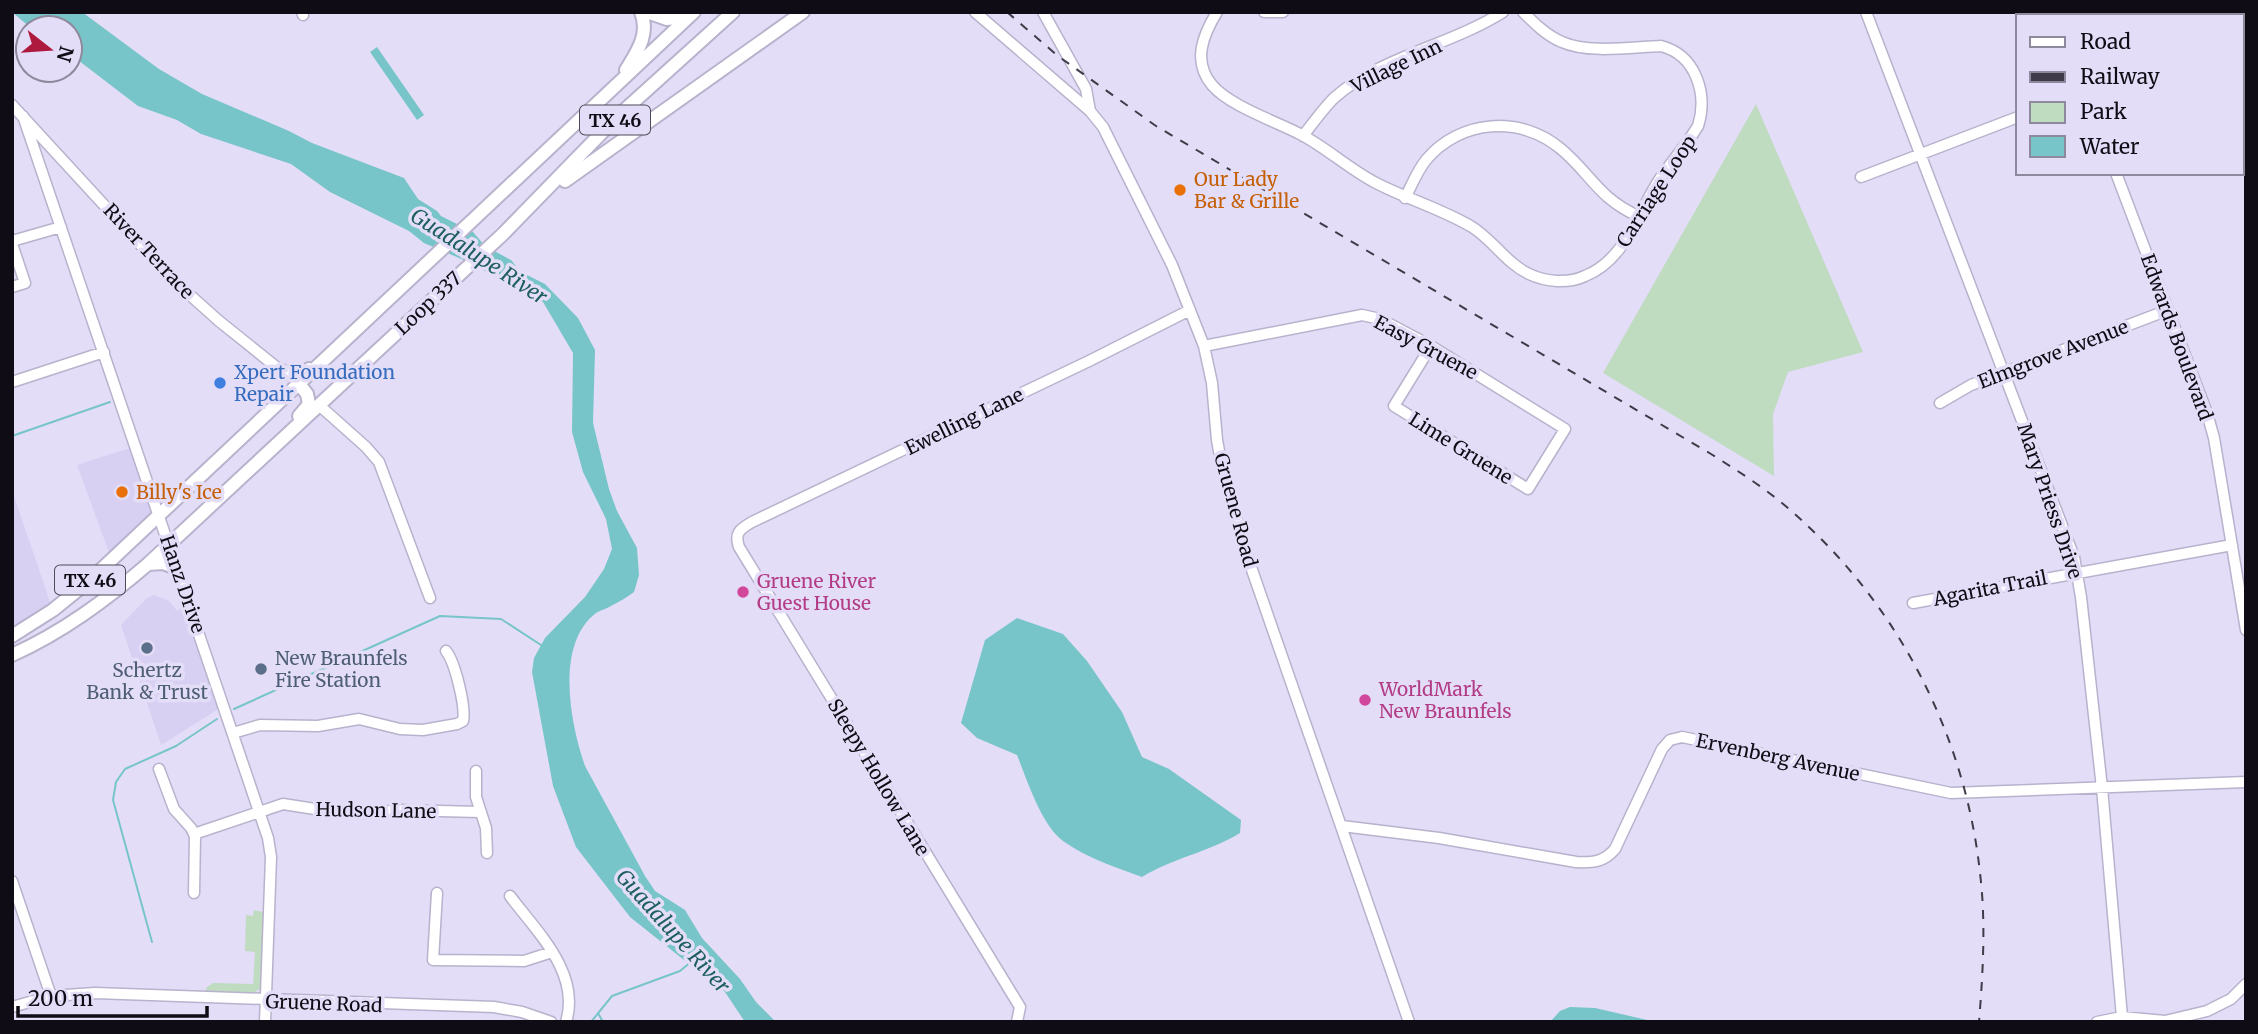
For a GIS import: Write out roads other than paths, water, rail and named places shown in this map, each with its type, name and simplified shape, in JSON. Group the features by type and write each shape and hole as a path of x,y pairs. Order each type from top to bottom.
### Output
{"main road":[{"path":"618,84 644,36 645,26 641,12"},
{"path":"648,12 667,19 691,14"},
{"name":"Loop 337","path":"12,655 47,639 99,605 148,564 503,234 618,116 733,12"},
{"path":"539,199 803,12"},
{"name":"Loop 337","path":"12,636 52,610 90,580 399,292 691,14"},
{"path":"280,370 292,375 303,374 346,334 355,333"},
{"path":"280,370 287,387 286,397"},
{"path":"257,462 262,450 307,407 307,394 299,384"},
{"path":"148,564 163,563 176,568"}],"street":[{"name":"Gruene Road","path":"975,12 1090,111 1115,146 1172,265 1204,346 1212,383 1221,461 1230,499 1273,632 1409,1022"},
{"path":"1043,12 1086,89 1090,111"},
{"name":"Carriage Loop","path":"1217,12 1204,34 1200,51 1203,67 1212,85 1231,100 1303,136 1405,198 1473,227 1522,270 1550,281 1585,277 1602,267 1618,252 1662,176 1698,126 1703,103 1700,85 1685,58 1672,49 1661,46 1583,48 1561,42 1539,28 1522,12"},
{"path":"1264,12 1283,12"},
{"name":"Village Inn","path":"1303,136 1334,98 1357,82 1480,27 1503,12"},
{"name":"Mary Priess Drive","path":"1866,12 2070,545 2077,572 2102,788 2122,1017"},
{"name":"River Terrace","path":"12,105 173,280 219,321 299,384"},
{"name":"Hanz Drive","path":"23,116 160,513 168,545 268,838 271,858 265,1022"},
{"path":"1861,177 2016,118"},
{"path":"1405,198 1427,160 1450,140 1481,127 1504,125 1529,131 1552,142 1563,150 1599,191 1638,216"},
{"name":"Edwards Boulevard","path":"2117,175 2207,413 2214,438 2246,630"},
{"path":"12,287 25,283 12,243 61,226"},
{"name":"Ewelling Lane","path":"738,532 752,522 1191,310"},
{"name":"Elmgrove Avenue","path":"1940,404 1956,393 2003,372 2168,310"},
{"name":"Easy Gruene","path":"1204,346 1362,315 1380,319 1431,346 1565,429 1528,489"},
{"name":"Lime Gruene","path":"1431,346 1394,406 1528,489"},
{"path":"12,382 104,352"},
{"path":"320,406 366,447 379,463 430,598"},
{"name":"Sleepy Hollow Lane","path":"738,532 736,540 739,547 1020,1007 1017,1022"},
{"name":"Agarita Trail","path":"1913,603 2232,545"},
{"path":"233,733 260,725 318,726 359,719 403,730 429,730 457,724 463,721 464,711 453,663 446,651"},
{"name":"Ervenberg Avenue","path":"1342,826 1439,838 1576,862 1595,862 1615,849 1662,749 1670,740 1682,737 1944,792 2246,782"},
{"path":"159,769 172,805 194,834 194,892"},
{"path":"476,771 476,797 486,832 487,853"},
{"name":"Hudson Lane","path":"194,834 259,811 289,804 334,812 375,813 398,810 480,813"},
{"path":"12,881 51,996"},
{"path":"437,893 433,960 524,961 552,952"},
{"path":"510,896 552,952 568,981 570,1002 566,1022"},
{"path":"2096,1022 2122,1017 2165,1021 2207,1011 2231,999 2246,984"},
{"name":"Gruene Road","path":"12,1007 51,996 94,993 494,1007 522,1012 551,1022"}],"water":[{"name":"Guadalupe River","path":"12,12 82,12 159,69 202,94 312,143 404,178 418,199 441,216 473,232 485,246 511,260 521,272 545,284 578,318 595,350 593,423 609,489 617,511 637,548 639,575 634,592 596,613 583,627 575,644 569,685 579,748 585,766 655,891 685,910 702,938 776,1022 745,1022 725,992 696,962 684,960 630,917 576,847 553,786 532,672 534,658 545,638 585,597 604,569 612,549 606,519 583,472 572,432 573,353 543,302 466,261 424,243 409,231 330,192 291,164 201,134 177,120 138,106 84,65 84,14"},
{"path":"377,47 424,115 417,120 370,52"},
{"path":"1017,618 1063,634 1087,661 1122,712 1142,757 1169,769 1241,820 1240,833 1142,877 1101,862 1063,841 1048,824 1017,755 977,738 961,723 985,640"},
{"path":"1570,1007 1595,1008 1656,1022 1550,1022 1560,1011"}],"waterway":[{"path":"12,436 110,402"},
{"path":"234,709 440,616 501,619 541,645"},
{"path":"152,942 113,800 116,782 125,769 176,746 217,719"},
{"name":"Guadalupe River","path":"591,1022 612,996 680,971 692,961"},
{"path":"598,1013 603,1022"}],"railway":[{"path":"1007,12 1058,56 1156,126 1711,454 1770,494 1827,545 1862,585 1893,628 1919,673 1959,770 1972,821 1982,891 1983,947 1979,1022"}],"place":[{"name":"Our Lady Bar & Grille","path":"1180,190"},
{"name":"Xpert Foundation Repair","path":"220,383"},
{"name":"Billy's Ice","path":"122,492"},
{"name":"Gruene River Guest House","path":"743,592"},
{"name":"Schertz Bank & Trust","path":"147,648"},
{"name":"New Braunfels Fire Station","path":"261,669"},
{"name":"WorldMark New Braunfels","path":"1365,700"}]}
